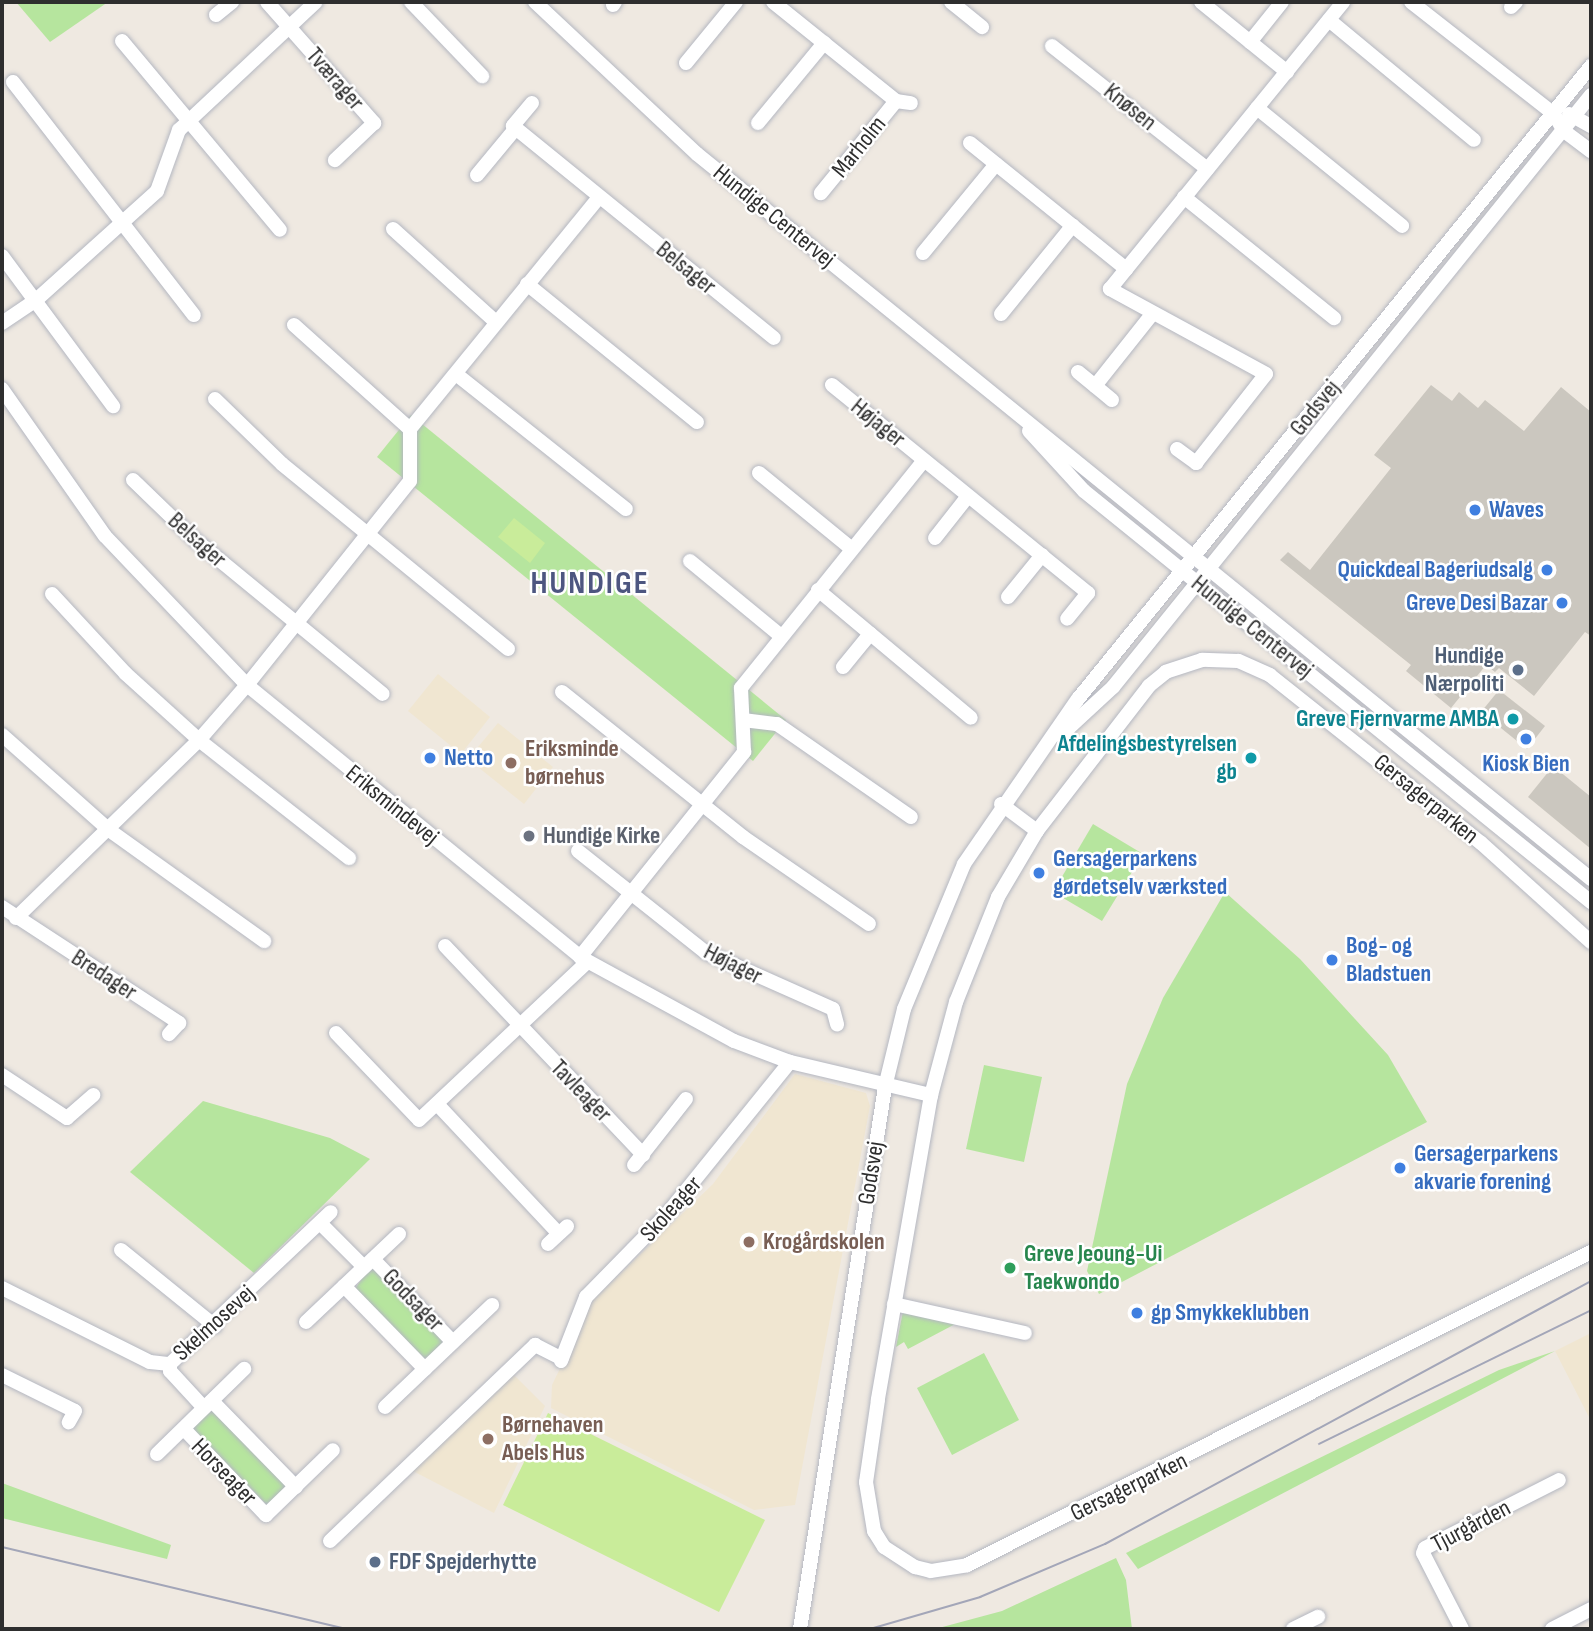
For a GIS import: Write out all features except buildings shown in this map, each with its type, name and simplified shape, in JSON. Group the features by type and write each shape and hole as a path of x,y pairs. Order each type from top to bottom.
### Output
{"street":[{"path":"216,15 232,2"},
{"name":"Tværager","path":"267,2 374,123 335,160"},
{"name":"Tværager","path":"2,323 35,301 157,191 176,136 187,122 316,2"},
{"path":"411,2 482,76"},
{"name":"Hundige Centervej","path":"535,2 697,154 1022,421 1210,568 1591,879"},
{"path":"686,63 736,2"},
{"name":"Marholm","path":"773,2 791,7 824,43 896,101 911,103"},
{"path":"951,2 982,27"},
{"path":"1200,2 1287,72"},
{"path":"1250,41 1282,2"},
{"path":"1177,449 1196,463 1272,372 1110,289 1343,2"},
{"path":"1411,2 1554,114 1564,131 1591,151"},
{"path":"1329,20 1474,140"},
{"path":"122,41 279,230"},
{"path":"758,123 824,43"},
{"name":"Knøsen","path":"1052,46 1207,169"},
{"name":"Godsvej","path":"800,1629 885,1087 904,1009 934,927 1001,804 1194,556 1591,66"},
{"path":"13,82 118,224 194,315"},
{"name":"Godsvej","path":"1042,752 1113,687 1591,95"},
{"name":"Marholm","path":"821,192 896,101"},
{"path":"477,175 516,128 532,103"},
{"path":"1257,108 1402,226"},
{"path":"1554,114 1577,114 1591,126"},
{"name":"Belsager","path":"516,128 774,338"},
{"path":"970,143 1126,269"},
{"path":"923,253 996,164"},
{"path":"16,918 199,740 247,685 410,481 410,429 599,197"},
{"path":"1184,197 1334,318"},
{"path":"1001,314 1073,225"},
{"path":"393,229 496,322"},
{"path":"2,256 113,406"},
{"path":"527,284 697,422"},
{"path":"1095,386 1153,313"},
{"path":"294,325 410,429"},
{"path":"1078,372 1112,400"},
{"path":"456,374 626,509"},
{"name":"Højager","path":"832,385 1088,593 1067,619"},
{"name":"Eriksmindevej","path":"2,389 105,536 247,685 584,959 691,1021 790,1062 885,1087"},
{"path":"215,400 282,464 508,649"},
{"name":"Hundige Centervej","path":"1022,421 1044,453 1084,491 1591,902"},
{"name":"Højager","path":"584,959 631,894 746,749 741,688 924,460"},
{"path":"759,473 852,549"},
{"name":"Belsager","path":"134,480 295,624 383,694"},
{"path":"935,538 968,496"},
{"path":"1008,597 1042,555"},
{"path":"690,561 781,636"},
{"path":"818,590 971,718"},
{"path":"52,594 126,674 199,740 349,858"},
{"path":"843,667 870,634"},
{"name":"Gersagerparken","path":"1591,942 1398,776 1270,675 1238,661 1184,664 1149,686 1037,831 972,955 931,1095 866,1482 867,1509 884,1548 931,1571 967,1565 1112,1496 1591,1252"},
{"path":"562,692 702,806 869,924"},
{"path":"743,720 777,724 911,817"},
{"path":"2,735 109,830 264,941"},
{"path":"1001,804 1037,831"},
{"name":"Højager","path":"578,851 705,952 833,1009 838,1024"},
{"name":"Bredager","path":"2,907 179,1023 169,1034"},
{"name":"Tavleager","path":"445,946 639,1160 686,1099"},
{"path":"336,1032 419,1120 520,1026 584,959"},
{"name":"Skoleager","path":"330,1541 535,1345 561,1360 586,1297 668,1213 790,1062"},
{"path":"2,1074 67,1118 93,1095"},
{"path":"885,1087 931,1095"},
{"path":"437,1104 558,1234"},
{"name":"Skelmosevej","path":"2,1288 150,1362 170,1364 215,1326 331,1212"},
{"name":"Godsager","path":"320,1223 368,1263 453,1342"},
{"name":"Godsager","path":"306,1322 399,1234"},
{"path":"121,1250 215,1326"},
{"name":"Godsager","path":"344,1286 425,1368"},
{"path":"894,1304 1025,1333"},
{"name":"Godsager","path":"385,1407 492,1305"},
{"name":"Horseager","path":"170,1364 170,1371 296,1487"},
{"name":"Horseager","path":"157,1454 244,1369"},
{"path":"2,1374 75,1411 69,1422"},
{"name":"Horseager","path":"184,1429 266,1515 333,1450"},
{"name":"Tjurgården","path":"1462,1629 1423,1553 1426,1548 1559,1480"},
{"path":"1552,1629 1591,1609"},
{"path":"1293,1629 1318,1617"}],"shaded area":[{"name":"Eriksminde børnehus","path":"438,674 490,717 461,754 408,711"},
{"name":"Eriksminde børnehus","path":"498,723 553,767 524,804 468,759"},
{"name":"Krogårdskolen","path":"795,1074 866,1093 870,1106 795,1505 754,1510 551,1408 552,1385 593,1300 713,1184"},
{"path":"1591,1333 1591,1421 1555,1351"},
{"name":"Børnehaven Abels Hus","path":"514,1375 545,1406 494,1513 413,1471"}],"green space":[{"path":"16,2 108,2 50,42"},
{"path":"411,415 786,720 753,761 377,457"},
{"path":"514,518 545,543 530,563 498,537"},
{"path":"1093,824 1143,854 1102,921 1053,892"},
{"path":"1225,892 1300,959 1388,1055 1427,1122 1099,1294 1087,1271 1127,1084 1163,998"},
{"path":"984,1065 1042,1077 1024,1162 966,1149"},
{"path":"203,1101 330,1138 370,1159 254,1273 130,1172"},
{"path":"369,1268 376,1268 445,1340 443,1346 423,1360 355,1289"},
{"path":"903,1311 959,1322 908,1349 904,1342 896,1347"},
{"path":"1555,1351 1138,1569 1126,1553 1499,1370"},
{"path":"984,1353 1019,1420 952,1455 917,1388"},
{"path":"210,1408 288,1485 269,1507 191,1428"},
{"path":"548,1413 765,1520 719,1612 503,1505"},
{"path":"2,1483 171,1545 167,1559 2,1518"},
{"path":"1116,1558 1126,1580 1132,1629 935,1629 1002,1611"}],"tram line":[{"path":"870,1629 980,1597 1105,1544 1591,1281"},
{"path":"1319,1444 1591,1310"},
{"path":"2,1547 347,1629"}],"place":[{"name":"Waves","path":"1475,510"},
{"name":"Quickdeal Bageriudsalg","path":"1547,570"},
{"name":"Greve Desi Bazar","path":"1562,603"},
{"name":"Hundige Nærpoliti","path":"1518,670"},
{"name":"Greve Fjernvarme AMBA","path":"1513,719"},
{"name":"Kiosk Bien","path":"1526,739"},
{"name":"Netto","path":"430,758"},
{"name":"Afdelingsbestyrelsen gb","path":"1251,758"},
{"name":"Eriksminde børnehus","path":"511,763"},
{"name":"Hundige Kirke","path":"529,836"},
{"name":"Gersagerparkens gørdetselv værksted","path":"1039,873"},
{"name":"Bog- og Bladstuen","path":"1332,960"},
{"name":"Gersagerparkens akvarie forening","path":"1400,1168"},
{"name":"Krogårdskolen","path":"749,1242"},
{"name":"Greve Jeoung-Ui Taekwondo","path":"1010,1268"},
{"name":"gp Smykkeklubben","path":"1137,1313"},
{"name":"Børnehaven Abels Hus","path":"488,1439"},
{"name":"FDF Spejderhytte","path":"375,1562"}],"district":[{"name":"HUNDIGE","path":"590,584"}]}
